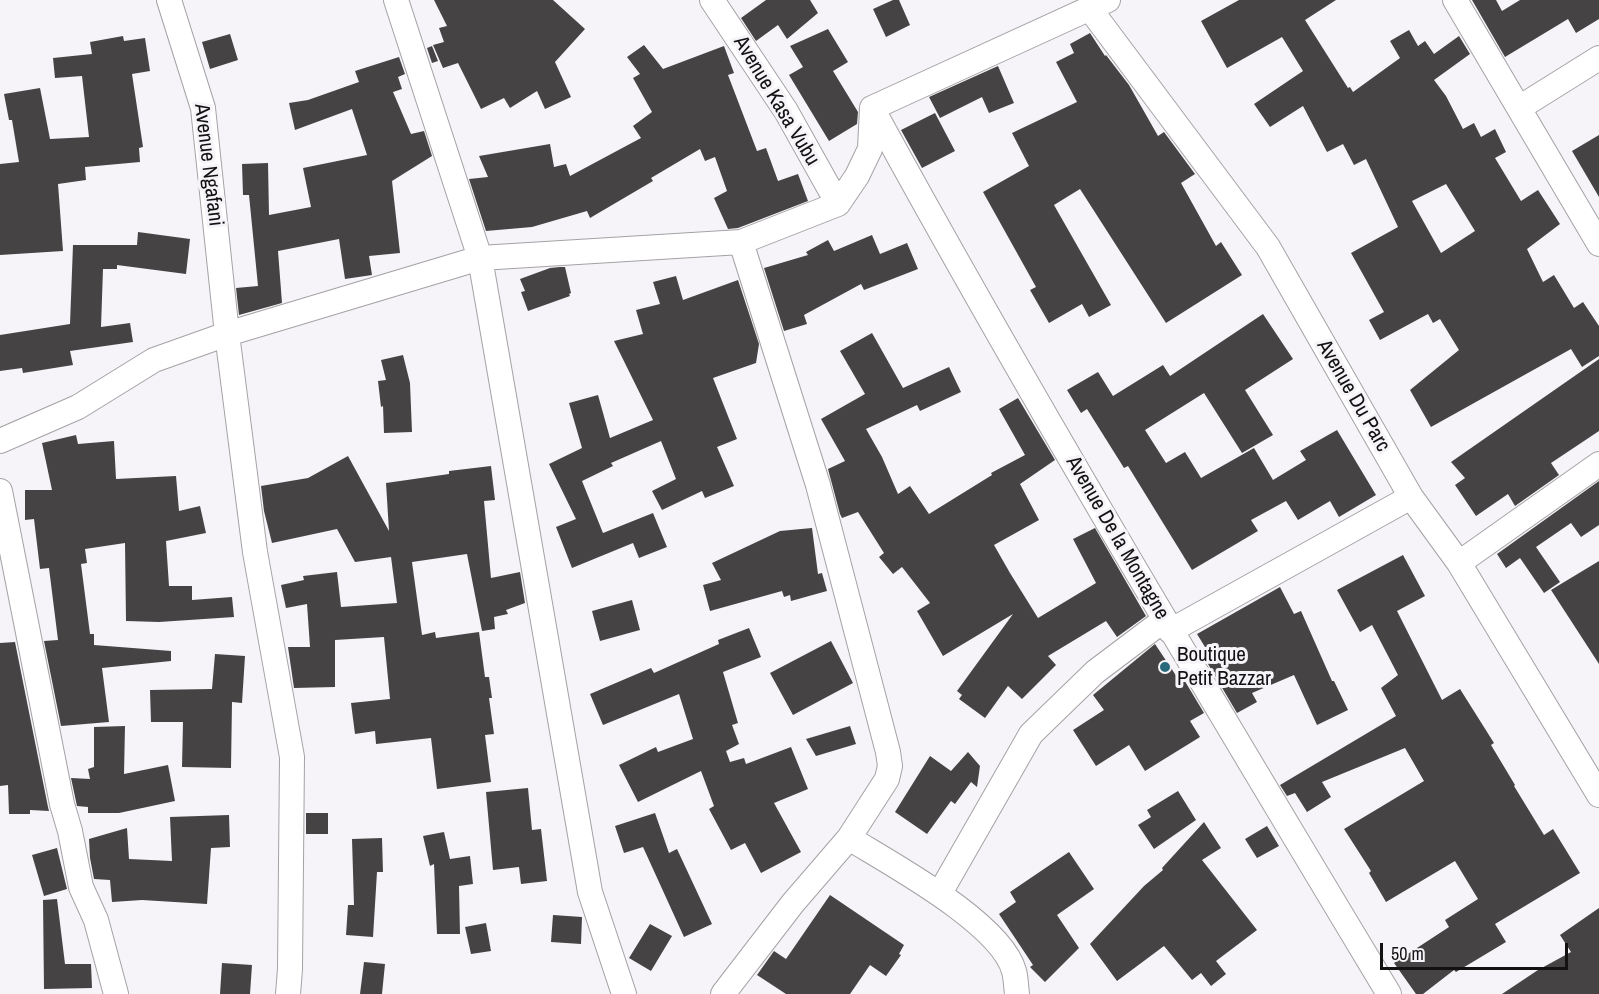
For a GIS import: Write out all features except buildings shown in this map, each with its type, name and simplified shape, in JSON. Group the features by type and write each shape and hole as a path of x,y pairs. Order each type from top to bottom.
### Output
{"street":[{"name":"Avenue Ngafani","path":"170,0 203,108 227,334 255,552 292,757 288,994"},
{"path":"396,0 480,258 590,892 624,994"},
{"name":"Avenue Kasa Vubu","path":"712,0 786,111 838,204"},
{"path":"1455,0 1599,244"},
{"path":"0,441 78,407 154,360 227,334 480,258 741,242 838,204 857,176 870,149 872,108 1099,5"},
{"name":"Avenue Du Parc","path":"1099,5 1268,248 1411,497 1459,563 1598,792"},
{"path":"1519,108 1599,57"},
{"name":"Avenue De la Montagne","path":"872,108 920,197 1167,626 1389,994"},
{"path":"723,994 793,903 849,838 887,779 890,766 818,485 741,242"},
{"path":"1459,563 1599,464"},
{"path":"0,491 62,804 81,887 96,920 116,994"},
{"path":"940,893 1031,734 1095,672 1167,626 1411,497"},
{"path":"849,838 940,893 998,942 1014,970 1017,994"}],"place":[{"name":"Boutique Petit Bazzar","path":"1165,667"}]}
